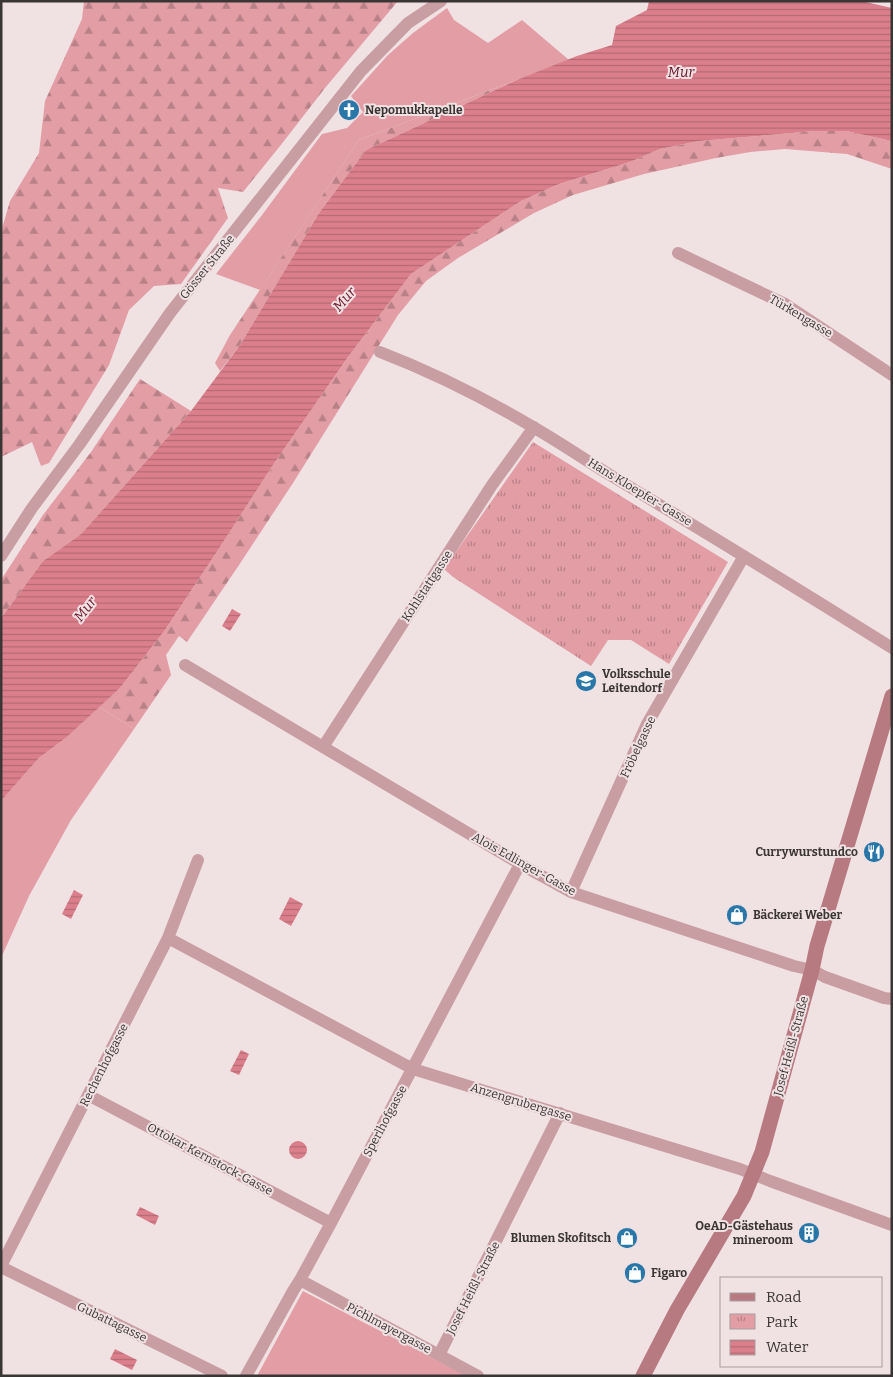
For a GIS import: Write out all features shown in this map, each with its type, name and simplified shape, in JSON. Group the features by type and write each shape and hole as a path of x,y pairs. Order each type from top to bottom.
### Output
{"main road":[{"name":"Josef Heißl-Straße","path":"643,1376 677,1310 744,1196 762,1152 818,946 892,696"}],"street":[{"name":"Gösser Straße","path":"1,556 32,508 79,445 170,314 315,131 360,71 408,23 441,1"},
{"name":"Türkengasse","path":"678,253 785,304 892,375"},
{"name":"Hans Kloepfer-Gasse","path":"380,352 466,391 534,427 892,648"},
{"name":"Kohlstattgasse","path":"323,747 487,492 534,427"},
{"name":"Fröbelgasse","path":"571,892 647,724 744,556"},
{"name":"Alois Edlinger-Gasse","path":"185,665 520,864 571,892 778,961 812,970 825,977 884,998 892,999"},
{"name":"Rechenhofgasse","path":"1,1267 168,938 198,860"},
{"name":"Sperlhofgasse","path":"246,1376 331,1223 520,864"},
{"name":"Anzengrubergasse","path":"168,938 413,1069 740,1169 892,1225"},
{"name":"Ottokar Kernstock-Gasse","path":"88,1096 331,1223"},
{"name":"Josef Heißl-Straße","path":"439,1355 560,1113"},
{"name":"Gubattagasse","path":"1,1267 222,1376"},
{"name":"Pichlmayergasse","path":"300,1280 478,1376"}],"green space":[{"path":"84,1 398,1 325,88 243,192 218,188 228,218 181,284 154,286 129,310 109,365 49,463 41,466 32,442 1,457 1,232 10,201 39,153 45,101 82,19"},
{"path":"447,8 454,20 488,43 522,20 569,60 359,140 260,290 216,274 322,134 347,128 363,112 351,96 388,55 413,33"},
{"path":"519,79 366,150 319,213 240,345 220,371 215,363 230,335 359,140"},
{"path":"816,131 846,131 892,141 892,169 847,154 785,149 750,152 716,158 644,174 573,195 534,213 458,258 426,281 398,315 293,483 187,642 179,636 166,655 171,675 134,729 99,707 120,688 165,630 273,465 348,357 411,274 521,201 559,184 630,162 660,149 699,141"},
{"path":"140,379 191,411 81,534 43,561 1,618 1,580 43,515 91,452"},
{"path":"533,442 728,562 669,664 631,640 608,640 591,666 453,577 444,569"},
{"path":"99,707 134,729 71,820 29,896 1,958 1,801 39,758 67,737"},
{"path":"303,1291 467,1376 257,1376"}],"water":[{"name":"Mur","path":"649,1 861,1 892,8 892,141 846,131 816,131 699,141 660,149 630,162 559,184 521,201 411,274 348,357 273,465 165,630 120,688 67,737 39,758 1,801 1,618 43,561 81,534 191,411 240,345 319,213 366,150 519,79 577,56 612,45 616,26 647,10"},
{"path":"232,609 241,614 230,631 222,626"},
{"path":"74,890 83,895 71,919 62,914"},
{"path":"290,897 303,904 291,926 279,919"},
{"path":"241,1050 249,1054 239,1075 230,1071"},
{"path":"298,1141 304,1144 307,1150 304,1156 298,1159 292,1156 289,1150 292,1144"},
{"path":"140,1207 159,1216 155,1225 136,1215"},
{"path":"115,1349 137,1360 132,1370 110,1359"}],"place":[{"name":"Nepomukkapelle","path":"349,110"},
{"name":"Volksschule Leitendorf","path":"586,681"},
{"name":"Currywurstundco","path":"874,852"},
{"name":"Bäckerei Weber","path":"737,915"},
{"name":"OeAD-Gästehaus mineroom","path":"809,1233"},
{"name":"Blumen Skofitsch","path":"627,1238"},
{"name":"Figaro","path":"635,1273"}]}
